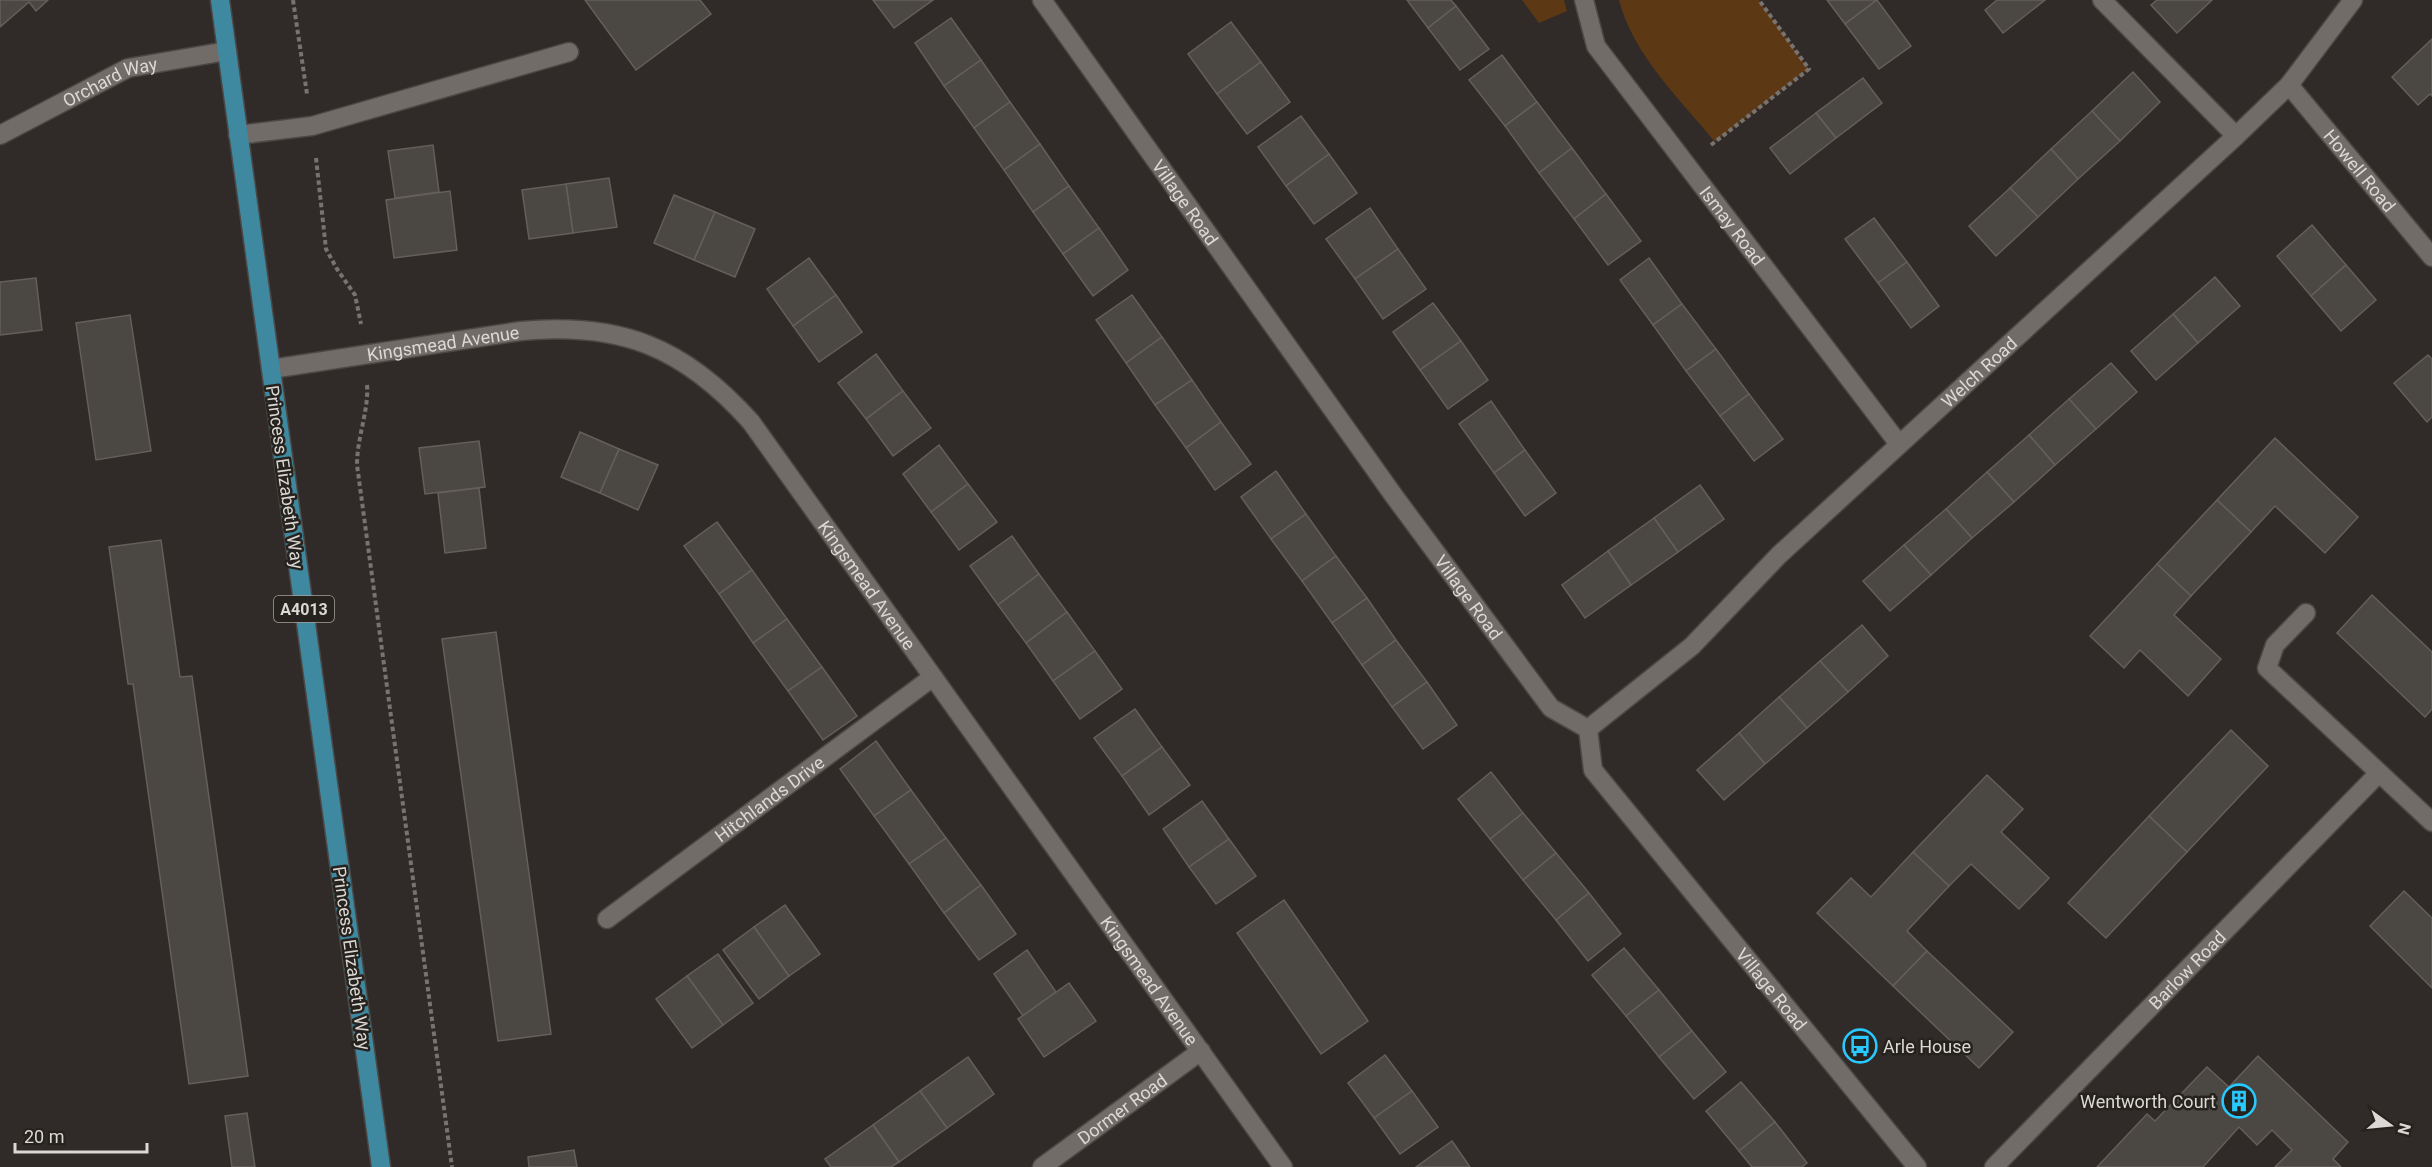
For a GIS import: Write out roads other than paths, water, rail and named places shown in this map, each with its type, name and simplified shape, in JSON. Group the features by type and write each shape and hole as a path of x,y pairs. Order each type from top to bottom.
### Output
{"main road":[{"name":"Princess Elizabeth Way","path":"220,0 381,1167"}],"street":[{"name":"Village Road","path":"1042,0 1394,496 1551,708 1588,729 1593,770 1917,1167"},
{"name":"Ismay Road","path":"1584,0 1596,46 1899,444"},
{"path":"2102,0 2236,136"},
{"name":"Welch Road","path":"1588,729 1692,646 1779,555 2236,136 2289,85 2353,0"},
{"name":"Orchard Way","path":"0,135 128,68 227,51"},
{"path":"238,135 312,126 569,52"},
{"name":"Howell Road","path":"2289,85 2432,257"},
{"name":"Kingsmead Avenue","path":"271,369 558,328 613,334 666,352 705,377 726,395 751,422 1283,1167"},
{"path":"2306,613 2275,645 2267,668 2432,822"},
{"name":"Hitchlands Drive","path":"607,919 933,677"},
{"name":"Barlow Road","path":"1994,1167 2379,772"},
{"name":"Dormer Road","path":"1042,1167 1201,1051"}],"place":[{"name":"Arle House","path":"1860,1046"},
{"name":"Wentworth Court","path":"2239,1101"}]}
